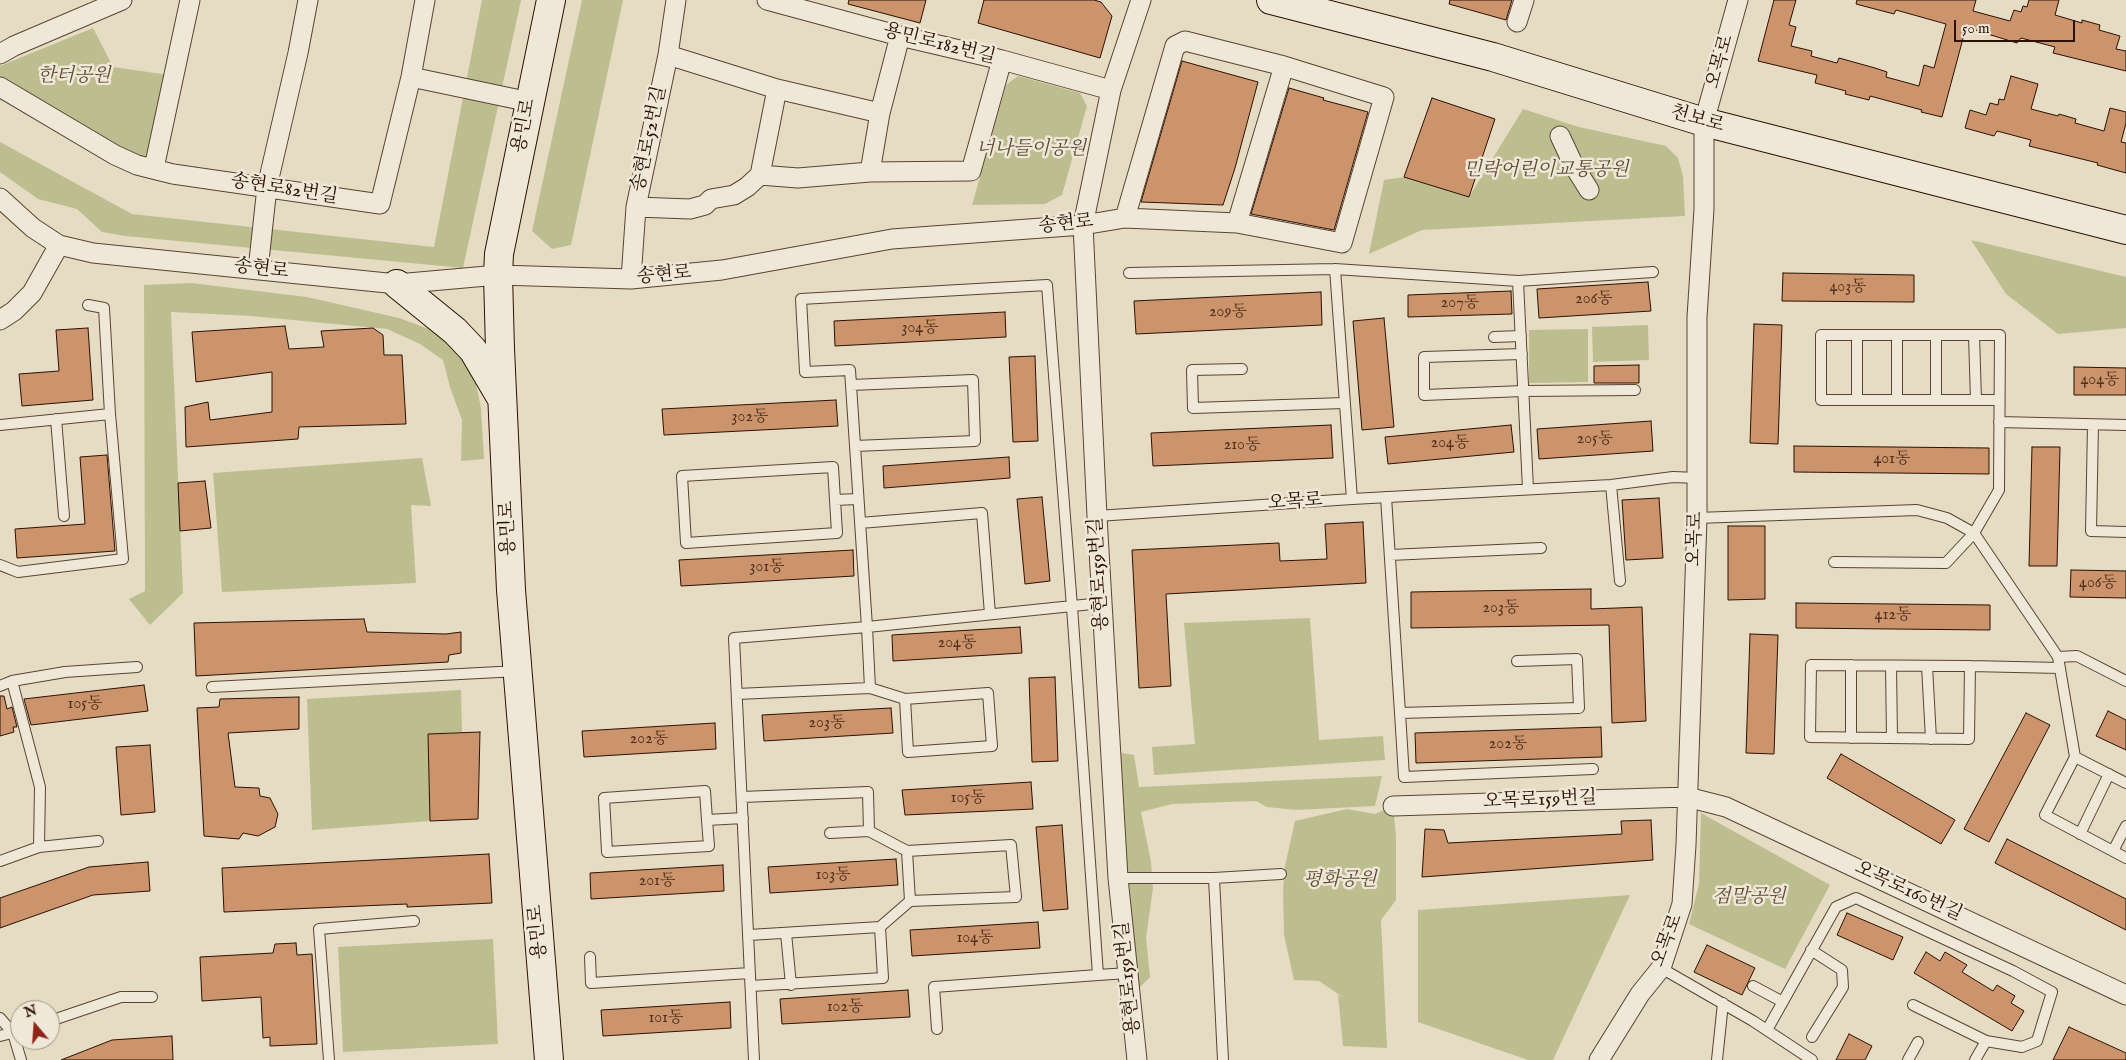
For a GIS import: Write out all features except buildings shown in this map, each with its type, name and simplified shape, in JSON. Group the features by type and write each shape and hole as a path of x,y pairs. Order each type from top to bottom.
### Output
{"main road":[{"name":"용민로","path":"549,1060 512,590 498,275 499,254 551,0"},
{"name":"천보로","path":"1271,0 1493,57 1704,122 2126,230"},
{"path":"398,284 455,332 473,350 504,403"}],"street":[{"path":"0,54 14,46 122,0"},
{"path":"154,168 190,0"},
{"path":"258,270 267,187 298,53 308,0"},
{"name":"송현로82번길","path":"0,87 115,155 137,165 173,174 380,204 411,77 425,0"},
{"name":"송현로52번길","path":"631,280 636,207 668,55 676,0"},
{"name":"용민로182번길","path":"768,0 1111,90"},
{"name":"용현로159번길","path":"1138,1060 1118,878 1097,516 1084,225 1111,90 1141,0"},
{"path":"1517,22 1524,0"},
{"name":"오목로","path":"1599,1060 1640,994 1661,968 1682,904 1698,478 1697,317 1704,200 1704,122 1738,0"},
{"path":"870,172 880,113 900,36"},
{"path":"1125,218 1174,46 1185,41 1284,66 1237,223"},
{"path":"668,55 777,89 880,113"},
{"path":"760,174 798,178 870,172 971,171 1002,60"},
{"name":"송현로","path":"0,198 32,228 59,245 116,256 151,257 398,284 498,275 631,280 722,270 892,239 1084,225 1125,218 1237,223 1342,243 1384,96 1284,66"},
{"path":"411,77 530,102"},
{"path":"636,207 690,209 704,204 711,199 734,195 747,187 760,174 777,89"},
{"path":"1560,136 1574,166 1590,190"},
{"path":"0,320 14,311 32,293 59,245"},
{"name":"오목로159번길","path":"1393,806 1687,797"},
{"name":"오목로160번길","path":"1687,797 1726,807 2126,995"}],"lane":[{"path":"1336,269 1352,499"},
{"path":"1129,273 1336,269 1518,282 1653,272"},
{"path":"1518,282 1528,489"},
{"path":"870,688 850,370 805,372 801,299 1047,285 1098,975"},
{"path":"0,565 18,572 123,559 110,414 104,308 88,305"},
{"path":"1834,562 1946,563 1974,534 1999,490 2000,335 1821,335 1821,400 1999,400"},
{"path":"1857,335 1857,400"},
{"path":"1897,335 1897,400"},
{"path":"1974,335 1976,400"},
{"path":"1494,337 1521,336"},
{"path":"1936,336 1936,400"},
{"path":"1522,354 1424,357 1424,395 1523,391 1634,390"},
{"path":"1242,369 1192,370 1193,408 1344,403"},
{"path":"851,385 973,380 975,441 855,446"},
{"path":"0,425 110,414"},
{"path":"56,419 64,516"},
{"path":"1999,422 2126,425"},
{"path":"2094,425 2090,531 2126,532"},
{"path":"833,467 835,500 837,533 686,543 682,476 833,467"},
{"name":"오목로","path":"1097,516 1352,499 1611,485 1673,477 1698,478"},
{"path":"1611,485 1620,581"},
{"path":"1386,497 1404,777 1593,769"},
{"path":"835,500 858,499"},
{"path":"1696,518 1917,510 1947,518 1974,534 2058,657 2075,757 2045,816 2126,858"},
{"path":"860,523 982,513 990,614"},
{"path":"1390,555 1541,548"},
{"path":"754,1060 734,638 867,627 1102,603"},
{"path":"2058,657 2077,656 2126,681"},
{"path":"1400,713 1578,708 1577,659 1516,661"},
{"path":"1970,666 1970,739 1810,738 1811,665 1970,666 2060,668"},
{"path":"1851,665 1851,738"},
{"path":"1891,666 1892,738"},
{"path":"1927,666 1931,739"},
{"path":"0,686 12,681 65,672 137,667"},
{"path":"212,687 518,671"},
{"path":"12,681 40,787 39,847"},
{"path":"737,694 870,688 905,699 988,693 992,746 908,752 905,699"},
{"path":"2075,757 2126,783"},
{"path":"2080,834 2109,774"},
{"path":"705,791 707,820 709,846 607,852 604,798 705,791"},
{"path":"742,797 868,792 869,831"},
{"path":"707,820 743,818"},
{"path":"2113,851 2126,826"},
{"path":"748,935 880,927 910,901 1016,897 1010,845 907,851 869,831 830,833"},
{"path":"0,861 39,847 98,841"},
{"path":"907,851 910,901"},
{"path":"1118,878 1214,878 1281,874"},
{"path":"1214,878 1222,1060"},
{"path":"1767,1030 1836,907 1856,898 2013,971 2052,992 2037,1042 2022,1047 1986,1041 1913,1005"},
{"path":"329,1060 319,929 414,921"},
{"path":"751,986 883,978 880,927"},
{"path":"786,933 791,984"},
{"path":"1811,950 1842,970 1843,987 1812,1037"},
{"path":"590,957 591,982 750,973"},
{"path":"1661,968 1723,1003 1812,1060"},
{"path":"937,1028 934,987 1128,973"},
{"path":"1753,986 1782,1002"},
{"path":"60,1018 121,997 152,997"},
{"path":"1717,1060 1723,1003"},
{"path":"0,1018 10,1027"},
{"path":"1975,1060 1986,1041"},
{"path":"1908,1060 1918,1042"}],"green space":[{"path":"482,0 521,0 463,268 125,236 102,232 77,209 38,199 0,172 0,142 132,214 434,247"},
{"path":"582,0 623,0 571,245 552,249 532,231"},
{"name":"한터공원","path":"93,28 113,67 169,75 148,160 104,139 0,79 0,66"},
{"name":"너나들이공원","path":"1018,76 1080,93 1087,106 1062,195 1045,204 972,205 1006,85"},
{"name":"민락어린이교통공원","path":"1523,109 1579,127 1666,146 1678,158 1683,176 1685,216 1422,230 1369,254 1384,180 1404,177 1469,197"},
{"path":"1971,240 2126,277 2126,328 2058,334 2006,294"},
{"path":"191,283 307,297 399,318 437,332 459,347 474,375 481,408 484,459 461,461 462,420 443,360 420,344 387,329 251,316 171,312 183,593 150,625 129,599 145,591 144,285"},
{"path":"1648,325 1649,360 1593,362 1592,327"},
{"path":"1588,329 1588,382 1529,383 1529,330"},
{"path":"422,458 431,506 411,505 416,583 222,592 213,473"},
{"path":"1310,618 1319,740 1383,736 1385,760 1154,775 1152,747 1195,744 1184,623"},
{"path":"461,690 462,732 428,734 430,821 312,830 307,699"},
{"path":"1116,752 1134,755 1139,787 1382,776 1375,806 1296,810 1267,807 1256,801 1172,804 1141,812 1151,862 1153,888 1146,938 1150,977 1136,991"},
{"name":"평화공원","path":"1393,806 1396,836 1396,900 1381,920 1387,1048 1343,1046 1338,995 1344,998 1319,981 1294,980 1284,935 1283,890 1285,866 1295,821 1347,809 1375,814"},
{"name":"점말공원","path":"1701,813 1830,885 1785,969 1689,924 1699,884"},
{"path":"1630,895 1553,1060 1528,1060 1418,1022 1418,910"},
{"path":"493,939 498,1044 343,1052 338,947"}]}
